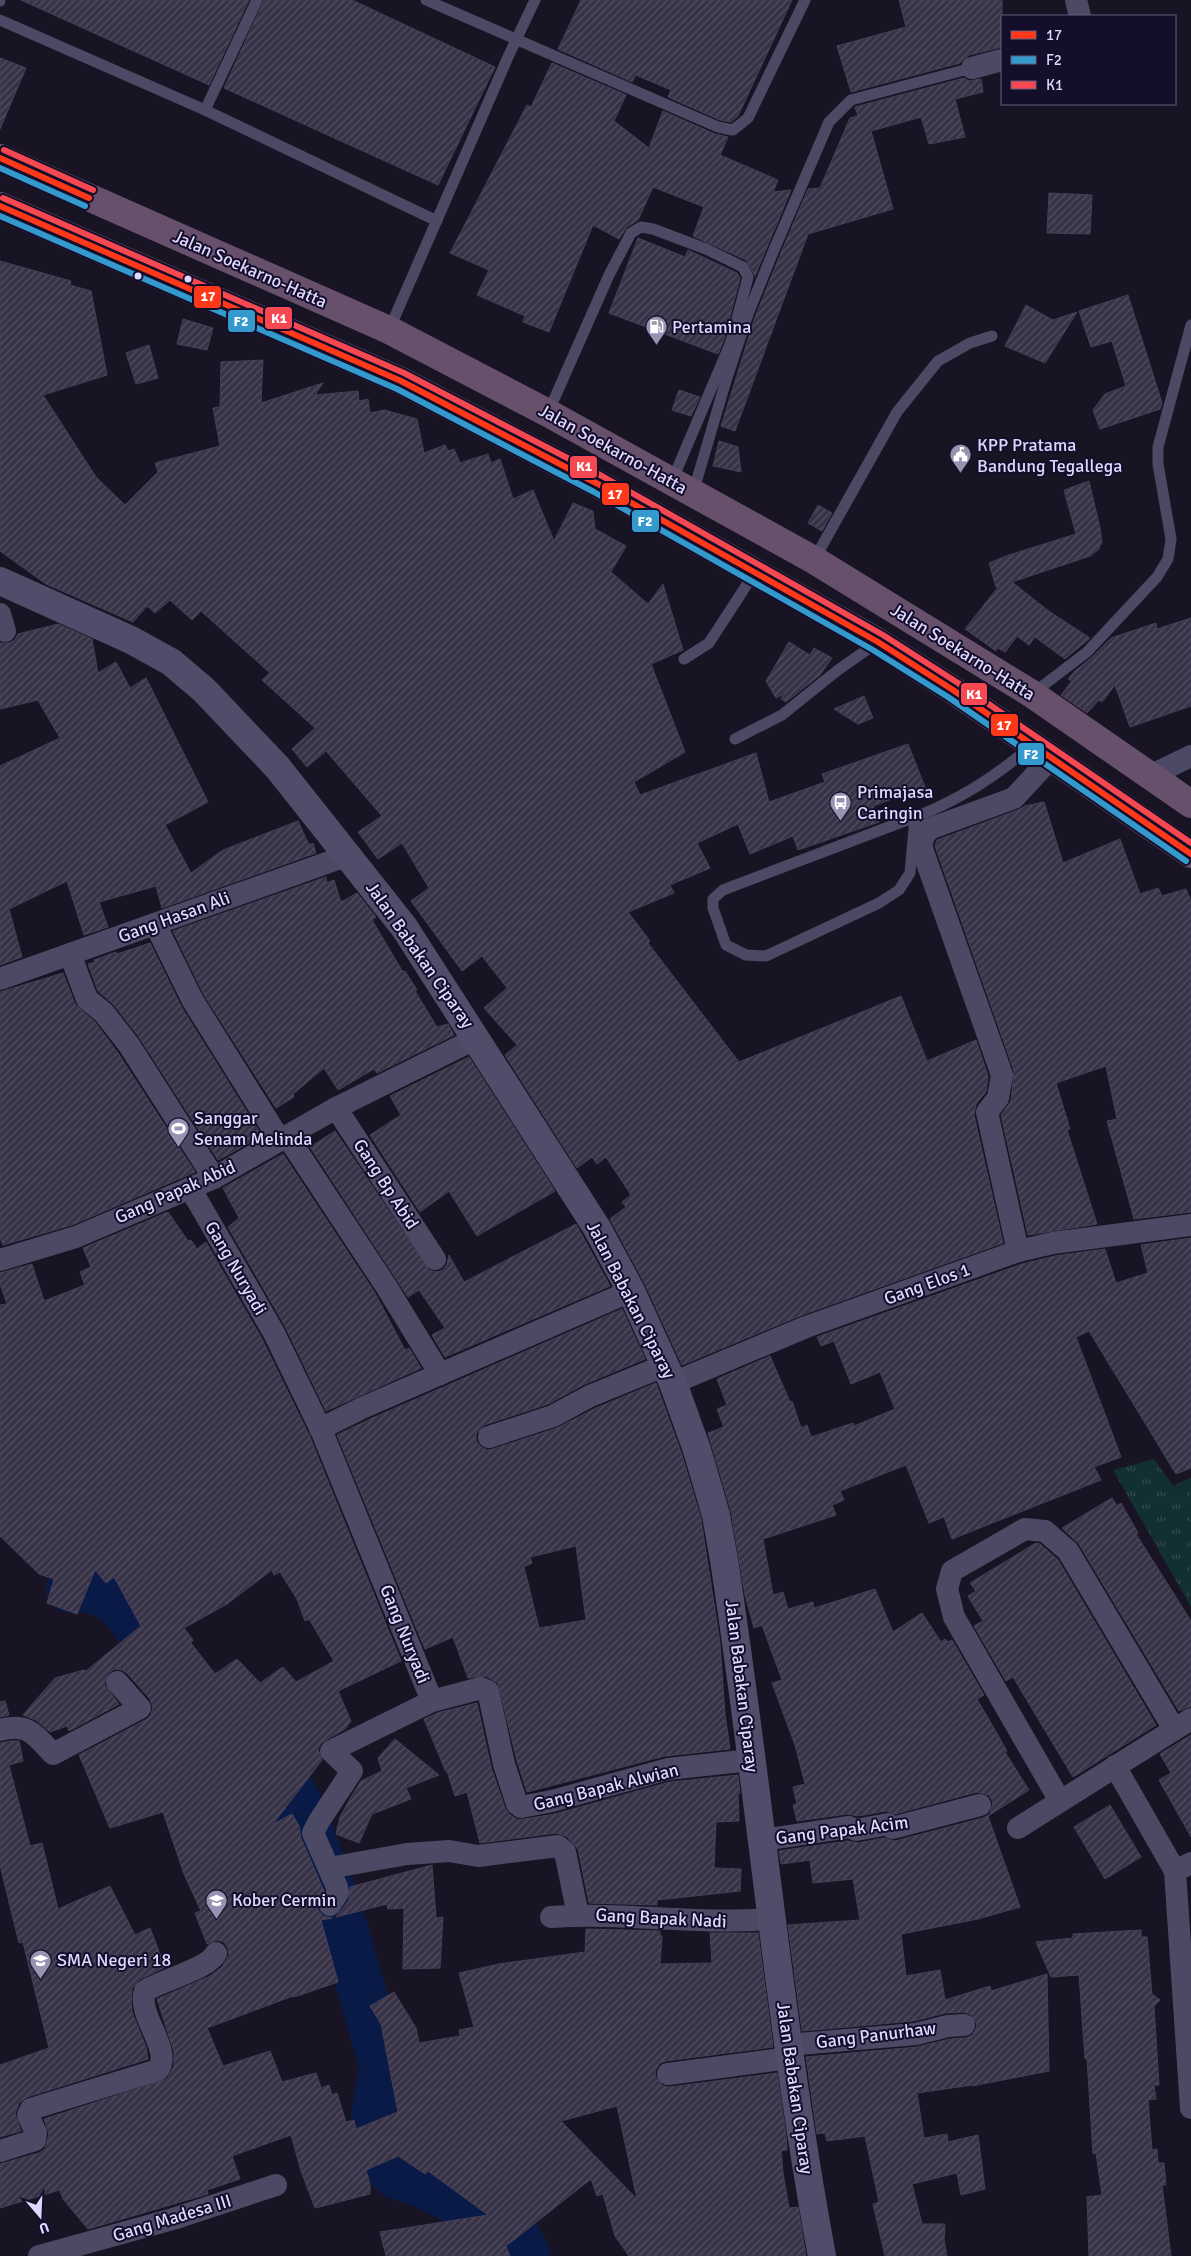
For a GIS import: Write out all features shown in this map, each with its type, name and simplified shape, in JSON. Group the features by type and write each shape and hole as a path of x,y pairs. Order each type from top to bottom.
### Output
{"highway":[{"name":"Jalan Soekarno-Hatta","path":"0,158 389,330 548,413 814,560 1032,694 1152,775 1191,804"},
{"name":"Jalan Soekarno-Hatta","path":"0,206 401,381 598,484 878,642 1042,751 1191,854"}],"street":[{"path":"1076,0 1080,15"},
{"path":"972,68 1001,60"},
{"name":"Jalan Babakan Ciparay","path":"0,581 123,636 171,662 204,690 278,768 404,926 597,1228 631,1291 670,1374 716,1515 732,1612 788,2052 803,2154 822,2256"},
{"path":"1018,1251 987,1112 998,1098 1002,1075 921,846 924,836 929,829 1014,798 1042,751"},
{"path":"1152,775 1191,756"},
{"name":"Gang Hasan Ali","path":"0,979 349,855"},
{"path":"155,924 193,1001 386,1286 440,1374"},
{"path":"70,954 87,999 104,1012 129,1045 214,1178"},
{"name":"Gang Papak Abid","path":"0,1260 76,1237 214,1178 336,1108 477,1038"},
{"name":"Gang Bp Abid","path":"336,1108 435,1259"},
{"name":"Gang Nuryadi","path":"190,1188 274,1333 320,1429 432,1701 481,1688 488,1691 504,1764 515,1801 521,1807"},
{"name":"Gang Elos 1","path":"489,1437 553,1416 590,1396 670,1374 1018,1251 1052,1243 1191,1225"},
{"path":"320,1429 440,1374 631,1291"},
{"path":"1018,1828 1183,1724 1068,1551 1045,1531 1025,1529 952,1571 947,1589 954,1617 1060,1801"},
{"path":"0,1730 13,1726 29,1730 53,1754 140,1708 117,1682"},
{"path":"334,1899 329,1868 313,1833 318,1820 352,1771 331,1751 432,1701"},
{"name":"Gang Bapak Alwian","path":"521,1807 552,1801 661,1770 751,1760"},
{"path":"1116,1766 1183,1867 1191,2108"},
{"name":"Gang Papak Acim","path":"762,1840 849,1827 856,1830 888,1824 892,1828 980,1805"},
{"path":"329,1868 407,1854 449,1851 478,1856 558,1846 565,1852 578,1915"},
{"name":"Gang Bapak Nadi","path":"551,1917 578,1915 733,1922 772,1918"},
{"path":"0,2151 35,2140 36,2133 28,2115 31,2109 158,2070 162,2059 144,2003 145,1991 158,1983 198,1967 211,1959 216,1953"},
{"name":"Gang Panurhaw","path":"668,2074 788,2052 916,2034 948,2026 964,2025"},
{"name":"Gang Madesa III","path":"39,2256 62,2252 174,2219 276,2185"}],"lane":[{"path":"205,110 257,0"},
{"path":"426,0 718,127 733,130 748,118 805,0"},
{"path":"389,330 516,40 536,0"},
{"path":"0,20 205,110 437,221"},
{"path":"682,487 724,384 748,314 829,122 850,100 972,68"},
{"path":"548,413 609,275 632,233 641,227 653,229 706,249 743,268 748,278 731,342 682,487"},
{"path":"1032,694 1087,652 1157,577 1168,559 1171,539 1158,464 1158,447 1191,325"},
{"path":"814,560 897,412 938,361 970,343 992,336"},
{"path":"684,659 709,643 756,572"},
{"path":"735,739 782,715 838,670 878,642"},
{"path":"915,817 910,873 899,890 879,903 766,956 746,956 726,945 713,908 713,898 723,890 941,807 1003,770 1042,751"}],"green space":[{"path":"1154,1459 1173,1486 1191,1477 1191,1607 1113,1470"}],"building":[{"path":"21,0 249,0 209,85"},
{"path":"264,0 352,0 495,67 438,185 224,88"},
{"path":"581,0 792,0 738,116 731,122 720,120 668,97 671,90 636,75 632,82 558,49"},
{"path":"899,0 1002,0 1001,47 969,55 960,63 851,92 837,46 906,27"},
{"path":"0,58 26,68 0,129"},
{"path":"552,63 626,95 614,121 649,148 663,111 715,134 728,137 720,155 778,180 773,192 791,190 755,276 746,260 693,236 704,207 653,187 638,220 627,227 619,239 593,225 549,332 523,322 525,316 477,295 489,270 450,253 527,105 531,107"},
{"path":"964,78 969,81 981,79 983,92 955,99 965,137 929,144 921,117 871,131 893,209 808,234 735,431 721,426 755,317 780,255 808,189 820,188 850,118 858,116 855,107"},
{"path":"1049,193 1092,195 1090,234 1047,233"},
{"path":"638,238 685,257 688,250 737,273 740,278 724,340 718,354 609,313"},
{"path":"0,261 71,281 70,285 91,291 107,375 43,395 96,477 125,505 158,472 155,463 220,446 213,408 220,407 221,362 263,360 261,403 323,383 315,395 358,391 359,401 368,399 370,413 384,410 417,419 424,453 445,445 448,451 454,449 460,463 488,454 491,463 500,459 513,499 533,490 554,541 573,503 593,511 595,529 626,546 611,572 648,604 663,584 683,650 651,664 685,752 634,782 640,795 756,753 769,802 825,782 822,774 908,744 925,787 873,806 879,822 798,850 793,836 750,854 738,824 697,843 710,868 670,885 674,893 628,912 650,941 648,943 739,1062 901,996 927,1061 976,1040 988,1076 986,1092 976,1104 974,1115 1003,1243 802,1315 682,1365 645,1284 610,1219 626,1207 622,1202 631,1195 606,1157 597,1164 592,1157 577,1168 505,1055 517,1045 484,1008 507,988 482,956 462,971 411,901 429,888 402,843 378,859 358,832 382,816 326,751 307,767 292,749 315,728 262,680 270,673 201,611 192,620 170,600 155,613 147,606 133,622 46,584 0,551"},
{"path":"1128,295 1162,403 1160,409 1100,429 1093,410 1105,394 1126,386 1112,341 1091,347 1079,311"},
{"path":"1026,305 1053,320 1077,312 1045,363 1005,346"},
{"path":"183,319 213,328 207,350 177,344"},
{"path":"149,345 158,378 136,384 126,353"},
{"path":"679,390 700,397 691,416 672,410"},
{"path":"719,441 738,447 741,472 713,466"},
{"path":"1089,481 1102,542 1098,550 1090,556 1012,582 1050,612 1090,638 1065,659 1035,637 1029,645 1017,636 1005,652 998,648 996,651 965,629 999,586 996,587 989,563 1076,534 1064,490"},
{"path":"818,505 832,513 822,531 808,523"},
{"path":"1191,618 1191,706 1130,727 1115,685 1102,702 1099,700 1087,713 1061,695 1072,681 1068,679 1075,671 1111,638 1156,623 1157,629"},
{"path":"58,624 92,639 98,673 116,662 130,688 146,678 208,802 165,825 191,873 223,850 298,821 309,845 313,843 316,853 162,908 156,886 99,902 108,927 84,935 67,881 9,909 22,957 0,965 0,766 60,738 38,700 0,709 0,643 9,643 15,640 18,634"},
{"path":"789,642 810,655 814,648 832,658 820,675 786,702 781,699 784,694 776,698 766,681"},
{"path":"864,696 873,718 858,724 834,709"},
{"path":"1044,802 1063,863 1120,839 1140,894 1158,888 1162,896 1186,889 1191,901 1191,1212 1134,1219 1107,1121 1117,1119 1106,1066 1056,1083 1070,1129 1067,1130 1097,1224 1028,1235 1001,1115 1011,1101 1014,1071 935,846 937,840 1025,806"},
{"path":"326,877 327,883 334,880 341,902 357,893 376,917 372,920 403,972 405,971 417,990 415,991 437,1027 448,1024 454,1035 377,1073 374,1069 338,1090 324,1068 293,1094 294,1097 276,1108 204,995 173,931"},
{"path":"150,943 182,1008 262,1136 218,1160 139,1037 114,1005 98,991 88,964 116,952 117,954"},
{"path":"63,973 75,1004 95,1022 118,1053 195,1172 72,1225 3,1245 0,1238 0,992"},
{"path":"469,1057 555,1191 477,1236 449,1191 420,1212 370,1135 401,1115 390,1096"},
{"path":"335,1131 429,1270 436,1272 443,1270 449,1255 464,1282 576,1224 610,1286 445,1357 432,1335 445,1328 419,1290 408,1297 310,1147"},
{"path":"283,1154 375,1293 405,1350 409,1348 421,1368 326,1411 285,1326 228,1227 239,1218 223,1188"},
{"path":"168,1212 188,1241 191,1240 197,1249 206,1242 262,1339 310,1437 401,1661 338,1691 351,1721 345,1729 321,1743 318,1749 322,1760 273,1824 292,1814 299,1826 301,1838 324,1891 317,1904 318,1910 323,1916 332,1918 321,1920 338,1982 293,1996 207,2028 223,2066 270,2051 282,2082 316,2073 321,2088 329,2085 332,2095 337,2093 346,2122 354,2120 356,2129 398,2112 381,2024 370,2006 394,1992 416,2028 419,2043 460,2036 459,2030 474,2027 459,1973 499,1964 585,1952 586,1929 660,1931 660,1936 662,1936 660,1964 712,1963 710,1933 758,1933 773,2047 666,2061 660,2063 656,2069 655,2076 663,2086 670,2087 777,2073 787,2150 781,2151 783,2173 789,2208 798,2207 806,2256 629,2256 615,2236 603,2194 597,2196 591,2179 506,2246 510,2256 386,2256 380,2232 488,2215 428,2171 425,2174 398,2156 366,2170 370,2194 315,2208 301,2171 291,2135 232,2156 240,2179 207,2190 208,2194 88,2229 63,2199 60,2190 0,2208 0,2164 39,2153 45,2149 49,2134 44,2119 167,2079 174,2066 174,2052 157,1999 210,1976 222,1967 229,1955 228,1948 224,1942 217,1940 207,1944 195,1913 201,1911 184,1874 163,1812 110,1828 79,1755 147,1719 151,1715 153,1707 150,1699 127,1673 115,1669 108,1673 104,1684 119,1704 69,1731 67,1726 50,1732 36,1720 23,1715 55,1678 86,1671 141,1626 114,1577 106,1583 95,1570 77,1614 47,1603 54,1579 39,1574 0,1536 0,1305 7,1304 0,1284 0,1273 32,1264 44,1301 85,1285 80,1272 91,1267 83,1248","holes":["272,1570 274,1575 280,1572 297,1599 305,1621 309,1619 334,1661 296,1682 283,1667 260,1683 237,1659 215,1674 191,1643 193,1640 184,1628 227,1604","617,2106 637,2199 561,2121"]},
{"path":"1191,1238 1191,1468 1176,1474 1089,1331 1076,1337 1121,1457 1094,1467 1101,1480 952,1539 944,1517 929,1523 906,1465 840,1491 844,1500 832,1505 836,1515 763,1539 773,1595 783,1592 788,1609 813,1602 814,1608 875,1589 893,1632 922,1613 941,1642 945,1639 948,1642 952,1640 984,1695 977,1699 1007,1751 1005,1752 1029,1790 988,1816 1020,1907 978,1919 901,1934 906,1976 940,1970 945,2000 990,1986 991,1991 1047,1974 1049,2071 972,2086 917,2093 924,2138 947,2134 948,2142 978,2135 985,2189 961,2195 957,2173 912,2184 922,2224 945,2224 944,2240 947,2256 885,2256 873,2204 879,2202 865,2136 827,2141 825,2133 817,2134 806,2057 917,2047 950,2039 965,2038 971,2036 977,2024 970,2014 963,2012 945,2013 914,2021 802,2031 788,1925 860,1920 853,1879 813,1883 810,1860 781,1864 779,1851 847,1841 858,1843 884,1838 895,1841 983,1818 990,1814 993,1802 989,1795 977,1792 895,1814 886,1811 858,1816 847,1814 797,1821 793,1805 797,1804 793,1787 805,1784 795,1745 772,1683 782,1680 762,1625 754,1628 745,1595 731,1511 708,1433 724,1427 717,1409 727,1405 717,1379 770,1356 790,1402 792,1401 801,1428 807,1425 811,1437 853,1423 854,1426 895,1409 880,1372 851,1384 834,1341 821,1346 817,1337 1022,1264 1055,1256 1105,1249 1116,1283 1148,1273 1141,1245"},
{"path":"622,1309 645,1359 585,1384 548,1404 484,1425 476,1434 476,1441 487,1450 493,1449 557,1428 596,1408 656,1383 682,1455 701,1519 720,1643 725,1714 730,1749 665,1756 527,1792 517,1761 498,1683 486,1676 468,1678 453,1637 425,1649 337,1435","holes":["576,1546 586,1620 539,1628 524,1567 532,1563 530,1557"]},
{"path":"1112,1498 1117,1506 1121,1503 1138,1533 1136,1534 1191,1621 1191,1706 1179,1711 1079,1544 1062,1528"},
{"path":"1036,1543 1040,1544 1058,1560 1156,1725 1073,1777 1013,1677 1006,1681 974,1626 983,1621 968,1596 976,1591 970,1583"},
{"path":"5,1701 9,1715 0,1717 0,1702"},
{"path":"477,1703 491,1767 505,1808 509,1814 518,1820 555,1814 670,1782 738,1775 740,1793 738,1793 739,1821 716,1822 714,1868 741,1869 740,1891 657,1900 657,1905 589,1903 578,1849 566,1836 556,1833 480,1843 467,1792 455,1796 447,1771 424,1719 437,1713"},
{"path":"1191,1735 1191,1837 1159,1780 1171,1773 1160,1754"},
{"path":"395,1739 439,1775 406,1788 411,1799 372,1814 359,1843 336,1834 340,1817 351,1797 361,1781 382,1771 378,1758"},
{"path":"19,1741 23,1761 9,1765 30,1846 42,1843 58,1909 110,1886 135,1935 150,1928 165,1967 139,1980 132,1989 132,2012 146,2047 148,2059 27,2097 19,2103 15,2114 21,2131 0,2137 0,2065 49,2048 23,1942 19,1943 0,1865 0,1743"},
{"path":"1110,1805 1141,1857 1105,1879 1074,1827"},
{"path":"432,1865 436,1918 443,1917 440,1968 403,1969 404,1908 388,1909 387,1904 336,1917 349,1900 350,1887"},
{"path":"1141,1930 1141,1937 1147,1937 1152,1994 1160,2000 1154,2006 1159,2085 1154,2085 1156,2099 1148,2100 1152,2150 1157,2149 1158,2163 1164,2163 1166,2185 1162,2185 1171,2256 1089,2256 1087,2197 1102,2195 1096,2153 1093,2154 1087,2058 1085,2059 1079,1975 1051,1977 1036,1942 1073,1938 1073,1934"}],"waterway":[{"path":"70,1589 94,1590 115,1600 152,1645"},
{"path":"250,1749 280,1776 295,1797 335,1897 381,2058 384,2075 379,2088 373,2132 377,2156 398,2176 419,2182 512,2229 527,2256"}],"transit line":[{"name":"K1","path":"4,150 93,190"},
{"name":"17","path":"0,158 89,198"},
{"name":"F2","path":"0,168 85,206"},
{"name":"K1","path":"3,198 404,373 602,476 883,635 958,683 1191,843"},
{"name":"17","path":"0,206 401,381 598,484 878,642 953,690 1191,854"},
{"name":"F2","path":"0,216 397,389 594,492 873,650 948,697 1186,861"}],"place":[{"name":"Pertamina","path":"656,346"},
{"name":"KPP Pratama Bandung Tegallega","path":"961,474"},
{"name":"Primajasa Caringin","path":"841,821"},
{"name":"Sanggar Senam Melinda","path":"178,1147"},
{"name":"Kober Cermin","path":"216,1919"},
{"name":"SMA Negeri 18","path":"41,1979"}]}
